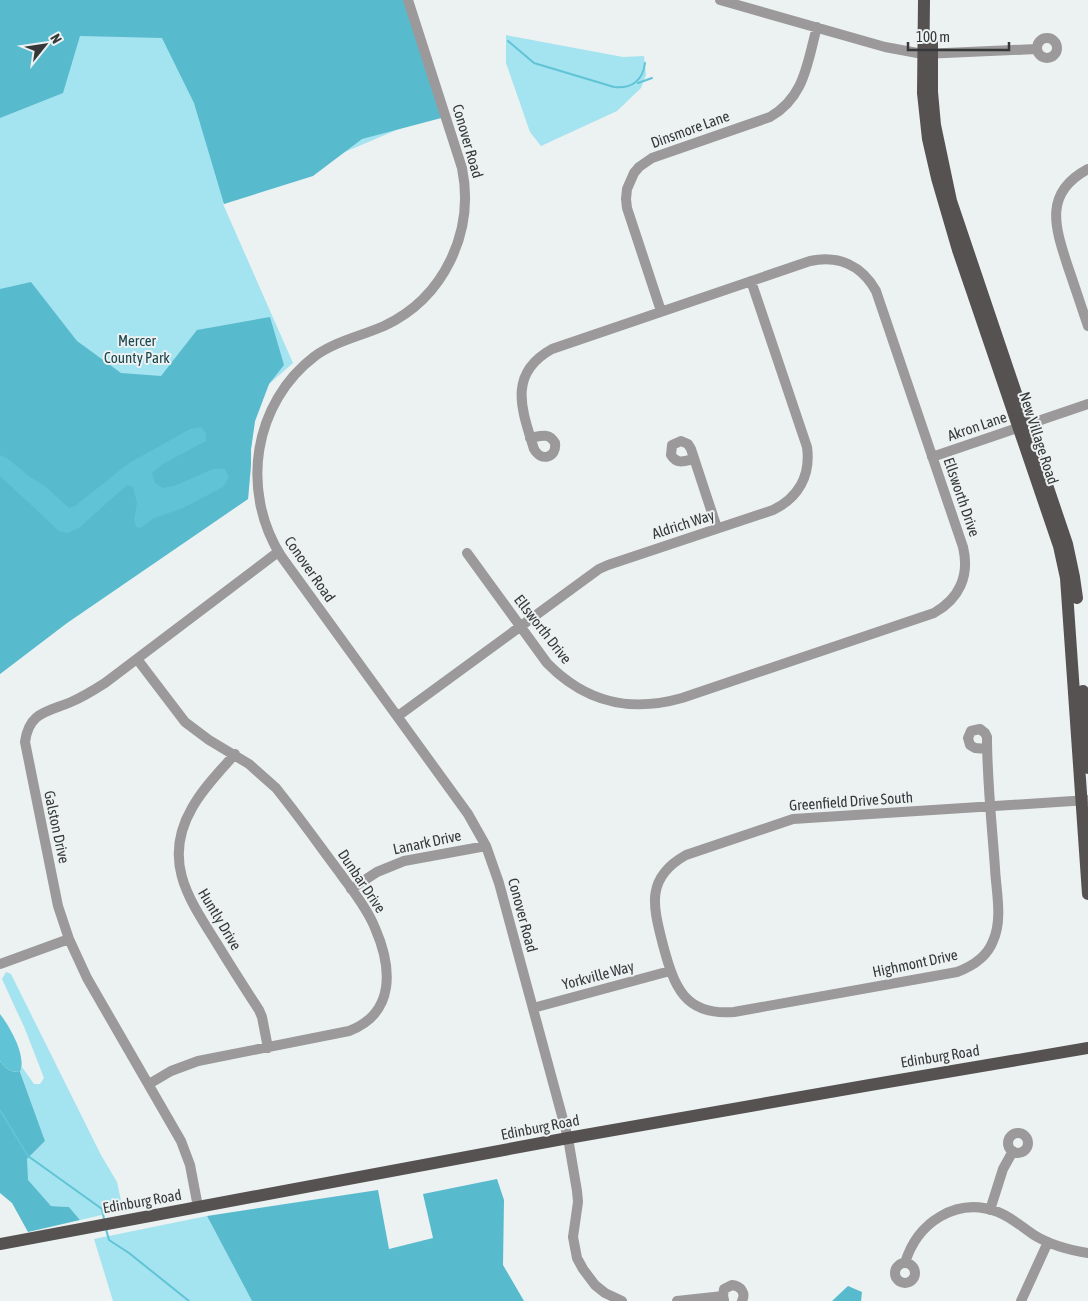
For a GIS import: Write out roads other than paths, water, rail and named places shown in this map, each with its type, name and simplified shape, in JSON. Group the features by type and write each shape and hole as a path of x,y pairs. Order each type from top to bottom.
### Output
{"main road":[{"name":"New Village Road","path":"924,0 927,54"},
{"name":"New Village Road","path":"933,0 923,93 926,126 941,195 958,250 1067,544 1074,577 1088,768"},
{"name":"New Village Road","path":"1023,426 1059,546 1066,578 1085,800 1088,894"},
{"name":"Edinburg Road","path":"0,1244 568,1138 1088,1048"},
{"path":"1068,1052 1088,1057"}],"street":[{"name":"Conover Road","path":"408,0 462,168 466,197 464,222 448,265 422,300 386,325 342,341 316,356 292,377 274,404 262,434 256,477 260,506 265,524 278,552 468,814 486,846 500,883 568,1138 578,1191 573,1237 577,1258 595,1285 605,1293 622,1301"},
{"path":"720,0 885,47 927,54 1036,49"},
{"name":"Dinsmore Lane","path":"661,311 628,208 627,189 634,173 652,158 770,117 780,111 793,98 802,82 817,27"},
{"path":"1088,169 1073,179 1066,187 1060,196 1055,216 1058,235 1088,326"},
{"name":"Ellsworth Drive","path":"466,553 547,663 568,682 594,696 609,701 637,705 667,702 682,698 934,613 943,608 957,594 962,585 966,567 963,547 876,291 866,276 850,264 820,259 552,349 536,360 525,376 520,395 530,438"},
{"name":"Aldrich Way","path":"398,716 608,564 782,505 791,499 803,483 808,465 807,447 751,281"},
{"name":"Akron Lane","path":"932,457 1088,404"},
{"path":"694,459 717,528"},
{"name":"Galston Drive","path":"198,1207 186,1152 181,1140 87,978 68,939 52,878 25,746 26,734 28,726 38,715 88,694 105,683 278,552"},
{"name":"Dunbar Drive","path":"137,659 185,722 209,740 249,764 276,788 368,914 381,944 385,959 387,983 383,1002 372,1017 358,1028 349,1032 198,1061 171,1071 148,1084"},
{"name":"Highmont Drive","path":"698,1006 716,1012 734,1012 957,972 975,964 983,957 993,942 998,920 987,749"},
{"name":"Huntly Drive","path":"234,754 191,809 180,843 180,867 182,879 192,904 259,1010 268,1048"},
{"name":"Greenfield Drive South","path":"698,1006 683,995 677,987 670,971 655,912 656,892 659,882 670,866 686,855 793,819 1085,800"},
{"name":"Lanark Drive","path":"351,889 377,872 404,861 486,846"},
{"path":"0,964 68,939"},
{"name":"Yorkville Way","path":"533,1008 670,971"},
{"path":"990,1210 1003,1169 1013,1151"},
{"path":"905,1263 910,1249 920,1233 938,1218 953,1211 969,1208 990,1210 1007,1216 1048,1242 1088,1253"},
{"path":"1021,1301 1048,1242"},
{"path":"677,1301 724,1298 724,1289 735,1285 742,1290 744,1296 742,1301"}],"waterway":[{"path":"508,41 534,63 614,87 626,87 639,79 645,63"},
{"path":"638,83 652,78"},
{"path":"0,1110 28,1156 102,1209 104,1219"},
{"path":"106,1229 109,1240 129,1253 189,1301"}],"park label":[{"name":"Mercer County Park","path":"137,348"}]}
